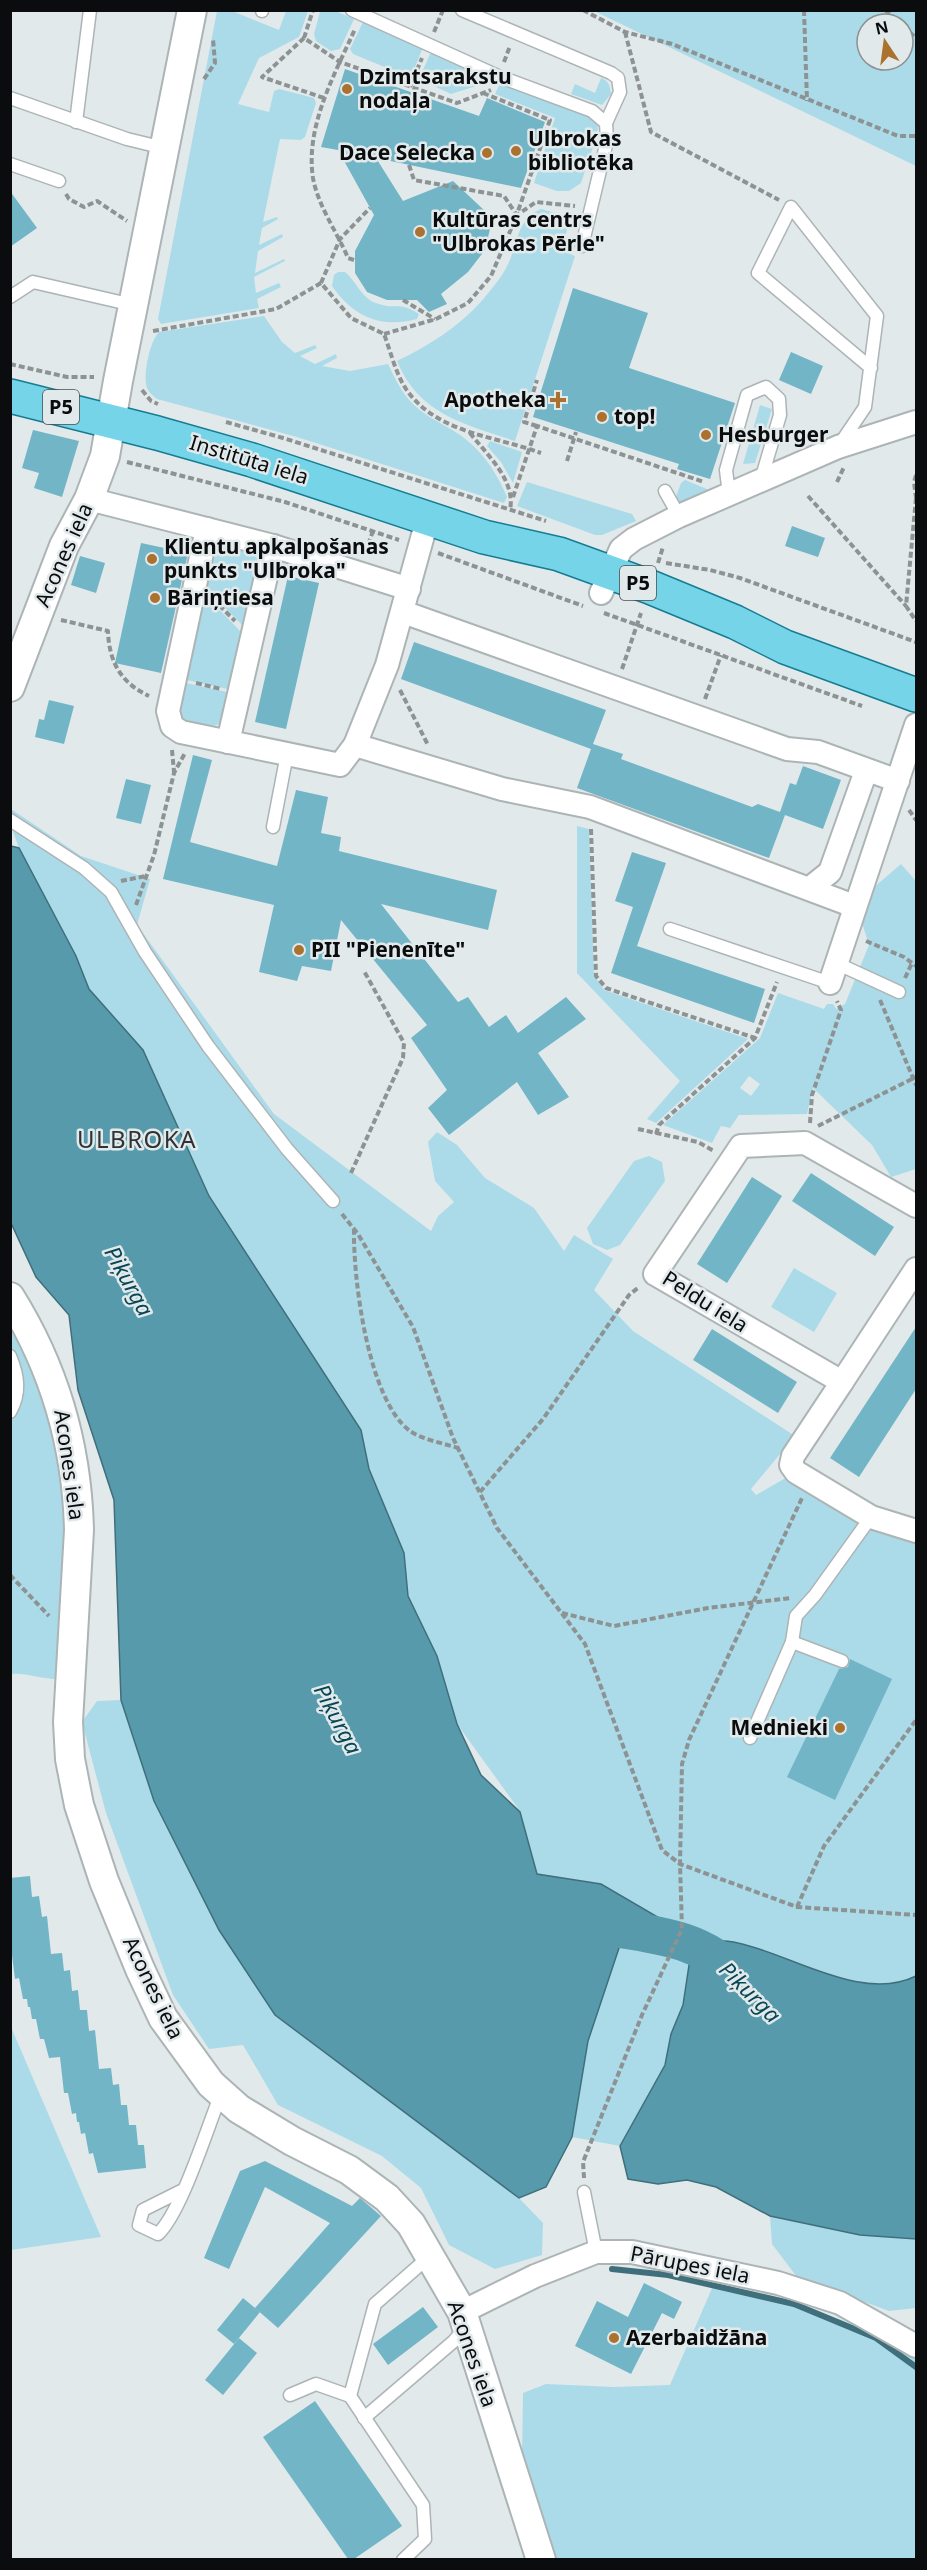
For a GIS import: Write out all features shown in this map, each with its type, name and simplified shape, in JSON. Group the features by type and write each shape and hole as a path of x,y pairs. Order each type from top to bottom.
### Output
{"main road":[{"name":"Institūta iela","path":"10,396 112,421 252,460 424,532 484,537 553,576 605,583 698,627 785,647 916,695"}],"street":[{"path":"146,240 192,10"},
{"name":"Acones iela","path":"10,687 64,546 89,500 105,456 146,240"},
{"path":"605,583 621,549 634,539 671,520 720,489 761,480 838,447 916,422"},
{"path":"89,500 273,546 409,589"},
{"path":"207,529 175,678 171,715 182,732 340,765 355,745 387,665 424,532"},
{"path":"228,742 273,546"},
{"path":"403,612 787,749 818,752 898,781"},
{"path":"833,973 916,725"},
{"path":"355,745 502,789 590,807 854,906"},
{"path":"810,888 830,872 866,771"},
{"name":"Peldu iela","path":"842,1382 655,1274 741,1146 805,1143 916,1206"},
{"path":"916,1269 793,1456 791,1465 796,1472 870,1517 916,1531"},
{"name":"Acones iela","path":"10,1297 33,1334 56,1389 68,1433 77,1491 78,1554 68,1722 70,1759 79,1805 104,1881 163,2018 192,2061 221,2094 239,2109 292,2141 349,2170 387,2198 411,2224 464,2319 541,2559"},
{"name":"Pārupes iela","path":"464,2319 535,2276 596,2252 632,2252 778,2283 840,2303 916,2346"}],"lane":[{"path":"76,122 90,10"},
{"path":"462,10 618,78 620,92 606,123 607,141 582,246"},
{"path":"356,12 498,76 592,111 606,123"},
{"path":"10,98 127,139 164,148"},
{"path":"10,164 59,181"},
{"path":"838,447 866,407 878,316 791,207 758,273 871,368"},
{"path":"10,297 33,282 133,305"},
{"path":"720,489 747,395 766,387 779,399 780,415 761,480"},
{"path":"665,491 671,520"},
{"path":"273,827 287,754"},
{"path":"10,820 84,868 111,892 130,926 208,1046 287,1149 333,1201"},
{"path":"670,929 783,967 833,973 878,982 899,992"},
{"path":"10,1356 19,1382 15,1404 10,1412"},
{"path":"750,1738 792,1642 796,1616 815,1595 870,1517"},
{"path":"792,1642 842,1661"},
{"path":"183,2190 221,2094"},
{"path":"584,2192 596,2252"},
{"path":"350,2396 375,2304 430,2255"},
{"path":"364,2418 454,2341 464,2319"},
{"path":"291,2395 316,2384 350,2396 423,2505 425,2539 402,2559"}],"path":[{"path":"313,10 304,38 262,77 324,98"},
{"path":"583,10 625,32 672,44 807,101 898,136 916,136"},
{"path":"804,10 807,101"},
{"path":"354,260 348,258 321,201 313,177 314,137 324,98 340,62 356,12"},
{"path":"625,32 651,132 791,207"},
{"path":"304,38 340,62 431,97 457,103 491,90 516,33"},
{"path":"321,283 351,318 384,334 436,319 468,303 491,276 517,215 550,120 483,93"},
{"path":"409,165 414,180 504,196 517,215"},
{"path":"59,181 69,199 84,207 98,201 146,240"},
{"path":"517,215 536,202 591,207"},
{"path":"152,331 276,309 321,283 340,239 370,208"},
{"path":"403,300 436,319"},
{"path":"384,334 399,377 413,398 438,417 470,433 540,453"},
{"path":"10,364 67,376 99,378"},
{"path":"537,380 524,422 692,476 720,489"},
{"path":"140,388 151,401 163,406"},
{"path":"216,420 283,438 552,523"},
{"path":"510,510 537,426"},
{"path":"567,461 576,432"},
{"path":"470,433 506,479 513,497"},
{"path":"122,461 285,502 424,532 636,625 873,710"},
{"path":"906,606 916,475"},
{"path":"808,496 906,606 916,621"},
{"path":"656,572 671,520"},
{"path":"651,560 710,570 740,579 916,642"},
{"path":"196,581 252,639"},
{"path":"616,687 641,613"},
{"path":"66,621 108,631 109,652 119,675 171,715"},
{"path":"698,718 721,655"},
{"path":"175,678 240,693"},
{"path":"398,687 441,770"},
{"path":"130,926 153,855 174,773 195,734"},
{"path":"590,807 596,976 606,988 755,1038"},
{"path":"846,933 904,957 916,966"},
{"path":"656,1134 659,1125 755,1038 783,967"},
{"path":"351,1173 403,1058 404,1043 364,970"},
{"path":"833,973 841,1011 812,1095 811,1130 915,1078"},
{"path":"878,982 880,1001 915,1078 916,1085"},
{"path":"638,1129 698,1142 709,1149"},
{"path":"333,1201 354,1228 413,1327 458,1448 497,1528 585,1644 662,1850 680,1864 797,1907 916,1915"},
{"path":"354,1228 353,1261 359,1304 382,1389 394,1415 410,1431 458,1448"},
{"path":"480,1492 543,1419 629,1295 655,1274"},
{"path":"583,2162 667,1958 682,1929 680,1864 682,1764 696,1719 810,1481"},
{"path":"10,1575 50,1616 49,1627"},
{"path":"562,1613 614,1626 708,1608 815,1595"},
{"path":"797,1907 824,1846 916,1720"}],"shaded area":[{"path":"333,10 354,19 340,49 331,51 316,41 314,34 320,12"},
{"path":"217,11 232,11 279,30 286,11 308,11 299,37 259,58 238,104 269,112 274,91 279,89 314,98 316,103 305,137 301,140 280,139 263,222 277,217 278,219 262,228 259,245 282,234 283,237 258,251 255,273 284,259 285,261 254,277 256,293 279,283 281,287 257,299 259,308 161,324 158,319"},
{"path":"594,11 916,11 916,166"},
{"path":"363,22 423,47 412,75 404,75 353,54 350,49"},
{"path":"431,52 492,78 489,82 451,94 419,79"},
{"path":"601,78 609,84 611,94 602,105 571,94 575,84 595,93"},
{"path":"501,81 591,116 598,126 597,135 581,183 569,191 557,191 534,183 555,118 495,94"},
{"path":"541,209 571,217 561,250 575,256 515,441 461,422 431,406 406,379 397,361 447,332 480,303 505,270 526,220"},
{"path":"338,272 345,272 364,295 373,302 385,306 407,308 419,314 417,319 391,322 368,318 349,305 332,286 334,275"},
{"path":"264,316 282,342 295,353 315,345 317,348 300,356 315,364 336,354 337,358 322,366 350,371 388,364 402,390 413,404 476,448 497,476 507,497 504,503 297,437 157,399 148,391 147,364 150,349 159,332"},
{"path":"760,405 772,409 755,463 743,464"},
{"path":"490,441 522,452 513,483 501,462 487,446"},
{"path":"685,480 709,491 679,504 675,499 681,483"},
{"path":"527,482 632,514 636,521 602,535 595,535 517,506"},
{"path":"212,544 262,555 245,628 202,584"},
{"path":"201,591 243,634 232,690 182,679"},
{"path":"181,682 232,693 220,724 201,726 182,718 177,703"},
{"path":"11,809 81,856 150,879 137,925 274,1114 431,1231 438,1216 454,1202 435,1181 428,1142 437,1132 457,1145 485,1178 534,1208 564,1251 574,1235 613,1259 594,1290 633,1331 795,1436 751,1489 756,1495 796,1472 903,1538 916,1542 916,1976 896,1983 874,1984 852,1981 735,1943 691,1952 683,2005 671,2034 665,2065 620,2146 572,2137 588,2041 623,1936 619,1899 601,1884 537,1874 520,1811 457,1724 437,1656 408,1596 404,1553 369,1469 360,1430 209,1196 143,1050 89,989 76,956 19,848 11,826"},
{"path":"577,826 589,829 594,975 604,990 748,1039 656,1123 647,1119 680,1081 577,973"},
{"path":"901,864 916,881 916,1169 891,1177 872,1145 813,1088 807,1114 739,1115 730,1128 721,1126 712,1143 663,1125 760,1038 778,993 824,1009 827,1004 833,1004 836,1009 845,1004 869,945 862,923 872,889","holes":["749,1076 760,1084 751,1096 740,1088"]},
{"path":"649,1156 662,1162 665,1181 620,1245 607,1250 593,1244 587,1228 634,1161"},
{"path":"794,1268 837,1293 814,1332 771,1307"},
{"path":"10,1318 34,1358 68,1495 58,1679 11,1674 10,1419 20,1408 23,1389 22,1371 11,1348"},
{"path":"121,1700 154,1801 219,1930 275,2015 519,2198 543,2223 542,2255 495,2269 449,2245 421,2188 382,2156 278,2105 243,2045 209,2049 173,1995 106,1813 82,1722 97,1701"},
{"path":"11,2027 101,2237 11,2250"},
{"path":"770,2216 860,2235 916,2239 916,2308 889,2311 797,2277 772,2244"},
{"path":"713,2286 818,2312 868,2331 916,2358 916,2559 555,2559 522,2458 523,2393 546,2384 614,2387 670,2385"}],"water":[{"path":"11,846 19,848 76,956 89,989 143,1050 209,1196 361,1430 369,1469 404,1553 408,1596 437,1656 457,1724 481,1775 520,1812 537,1874 601,1884 668,1923 661,1946 623,1936 588,2041 572,2137 546,2187 519,2198 275,2015 219,1930 154,1801 121,1700 114,1500 78,1390 69,1315 36,1277 11,1223"},
{"path":"701,1940 738,1943 827,1974 873,1984 895,1983 916,1976 916,2239 860,2235 770,2216 716,2187 687,2180 658,2184 628,2179 620,2146 665,2065 671,2034 683,2005 691,1952"}],"building":[{"path":"345,69 479,116 487,98 545,122 521,188 376,158 403,201 453,181 485,211 490,229 485,250 468,272 441,294 447,304 429,312 417,300 387,300 367,292 355,273 355,251 374,215 338,150 321,147"},
{"path":"10,191 37,228 10,247"},
{"path":"573,288 648,313 629,368 735,403 710,479 677,469 679,464 533,417"},
{"path":"791,352 823,366 811,394 779,380"},
{"path":"33,430 79,441 62,497 34,488 39,473 22,468"},
{"path":"792,526 825,538 818,557 785,546"},
{"path":"141,543 188,553 161,673 115,663"},
{"path":"80,556 105,563 96,593 71,585"},
{"path":"288,576 319,583 286,729 255,722"},
{"path":"414,642 606,710 593,744 623,754 621,759 752,807 758,804 780,812 790,783 796,785 803,766 841,780 823,829 785,815 769,858 577,788 591,749 401,679"},
{"path":"49,700 74,706 64,744 35,737 39,719 44,720"},
{"name":"PII \"Pienenīte\"","path":"193,755 212,760 190,842 277,866 296,790 328,797 321,833 341,837 339,851 497,890 488,930 381,904 458,1002 468,997 489,1027 506,1015 518,1033 566,997 586,1019 538,1053 569,1097 538,1115 517,1082 449,1135 428,1108 447,1090 411,1038 427,1025 341,920 331,971 302,966 297,981 259,972 274,905 163,879"},
{"path":"126,779 151,785 141,824 116,818"},
{"path":"632,852 666,863 637,946 765,989 754,1023 611,973 633,907 615,901"},
{"path":"811,1173 894,1227 875,1256 792,1201"},
{"path":"752,1177 782,1196 727,1283 697,1264"},
{"path":"916,1327 916,1389 859,1477 830,1458"},
{"path":"712,1329 797,1382 778,1413 693,1360"},
{"name":"Mednieki","path":"850,1659 892,1679 835,1800 787,1777 839,1669 848,1667"},
{"path":"30,1876 32,1897 39,1896 42,1917 47,1916 51,1954 62,1953 64,1971 70,1970 72,1991 78,1990 80,2010 87,2010 89,2031 95,2030 99,2069 111,2068 113,2085 119,2084 121,2105 127,2105 129,2125 136,2125 138,2145 144,2145 146,2168 98,2173 93,2153 89,2154 85,2133 81,2134 76,2113 72,2114 68,2093 64,2093 60,2057 49,2058 44,2039 40,2039 36,2019 32,2019 27,1999 23,1999 19,1978 15,1979 10,1939 10,1878"},
{"path":"265,2161 352,2206 360,2198 381,2216 278,2328 255,2308 330,2223 265,2187 229,2269 204,2258 240,2171"},
{"name":"Azerbaidžāna","path":"644,2283 682,2302 674,2319 662,2313 631,2374 575,2346 597,2301 628,2317"},
{"path":"243,2298 260,2312 234,2344 217,2330"},
{"path":"423,2307 438,2327 388,2365 373,2344"},
{"path":"239,2338 257,2353 223,2395 205,2380"},
{"path":"315,2401 402,2526 354,2559 348,2559 263,2437"}],"waterway":[{"name":"Piķurga","path":"614,1928 680,1941 710,1954 737,1976"},
{"path":"612,2269 668,2275 794,2304 876,2338 916,2367"}],"place":[{"name":"Dzimtsarakstu nodaļa","path":"347,89"},
{"name":"Ulbrokas bibliotēka","path":"516,151"},
{"name":"Dace Selecka","path":"487,153"},
{"name":"Kultūras centrs \"Ulbrokas Pērle\"","path":"420,232"},
{"name":"Apotheka","path":"558,400"},
{"name":"top!","path":"602,417"},
{"name":"Hesburger","path":"706,435"},
{"name":"Klientu apkalpošanas punkts \"Ulbroka\"","path":"152,559"},
{"name":"Bāriņtiesa","path":"155,598"},
{"name":"PII \"Pienenīte\"","path":"299,950"},
{"name":"Mednieki","path":"840,1728"},
{"name":"Azerbaidžāna","path":"614,2338"}],"district":[{"name":"ULBROKA","path":"137,1140"}]}
